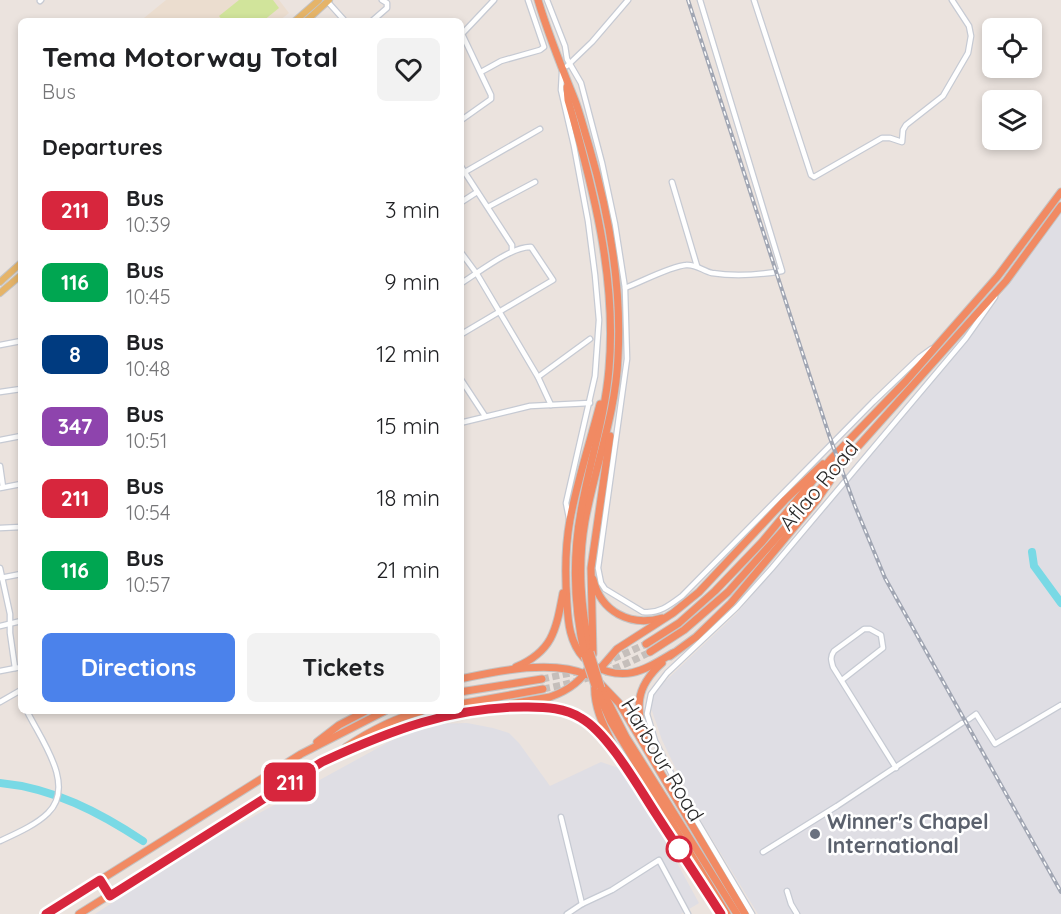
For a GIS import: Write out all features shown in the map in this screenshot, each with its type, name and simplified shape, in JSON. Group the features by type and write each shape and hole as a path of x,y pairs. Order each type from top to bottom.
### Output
{"highway":[{"path":"538,0 567,84 574,97 596,169 618,291 616,389 612,412 598,453"},
{"path":"567,84 568,100 598,216 610,303 608,385 598,453"},
{"name":"Aflao Road","path":"646,644 679,623 715,591 762,542 830,460 939,344 1015,256 1061,192"},
{"name":"Aflao Road","path":"650,652 684,630 728,592 1006,281 1061,206"},
{"path":"510,670 540,655 550,642 558,622 565,582 570,521 610,353"},
{"path":"464,712 550,697 562,693 586,673 594,641 591,567 612,412"},
{"name":"Harbour Road","path":"598,453 580,559 580,614 585,656 602,704 710,878 737,914"},
{"path":"621,760 596,705 595,679 599,669 628,641 673,613 699,592 785,500 830,460"},
{"path":"565,582 568,620 572,639 578,652 590,664 612,673 625,675 642,671 696,637 731,603 817,500 835,470"},
{"path":"591,567 594,584 602,601 612,611 634,621 650,621 673,613"},
{"path":"649,754 639,721 639,696 655,669 673,653"},
{"path":"464,678 510,670 565,669 586,673 595,679 619,703 745,914"},
{"path":"464,691 542,679"},
{"path":"464,703 543,688"},
{"path":"490,707 536,707 567,711 582,718 621,760 721,914"},
{"path":"301,754 339,725 360,714"},
{"path":"46,914 301,754 379,714"},
{"path":"79,914 372,730 409,714"},
{"path":"322,762 389,732 453,714"},
{"name":"Harbour Road","path":"710,878 727,914"},
{"path":"100,880 110,896"}],"main road":[{"path":"298,18 319,0"},
{"path":"309,18 328,1"},
{"path":"0,282 18,266"},
{"path":"0,293 18,278"}],"street":[{"path":"375,18 387,8 387,3 382,0"},
{"path":"464,31 494,0"},
{"path":"481,72 501,61 544,47 528,0"},
{"path":"547,0 563,38 569,64 581,83 602,163 625,288 685,265 697,266 705,271 726,275 747,276 782,271 700,0"},
{"path":"570,521 566,503 595,376 599,320 596,275 574,146 561,90 562,70 592,42 628,0"},
{"path":"754,0 811,175 814,177 882,138 902,142 906,125 943,96 965,60 970,45 969,26 952,0"},
{"path":"328,1 342,18"},
{"path":"464,40 490,90 491,99 464,118"},
{"path":"512,251 512,245 465,172 540,129"},
{"path":"488,207 535,182"},
{"path":"672,182 697,266"},
{"path":"464,200 477,192"},
{"path":"464,282 512,251 523,247 531,247 553,280 464,333"},
{"path":"464,256 477,274 538,377 551,405"},
{"name":"Aflao Road","path":"648,702 653,688 661,679 737,607 772,568 966,338 1006,281"},
{"name":"Aflao Road","path":"625,288 627,359 618,438 598,568 601,583 605,589 643,612 656,612 682,596 760,514 920,357 939,344"},
{"path":"538,377 590,339"},
{"path":"0,345 18,342"},
{"path":"464,384 485,416"},
{"path":"0,392 18,389"},
{"path":"464,422 530,406 590,403"},
{"path":"0,441 18,437"},
{"path":"0,466 1,487 18,484"},
{"path":"0,528 18,527"},
{"path":"0,568 18,668 0,671"},
{"path":"1,578 18,575"},
{"path":"0,626 18,622"},
{"path":"842,680 883,648 881,635 876,631 864,629 831,655 833,667 896,768"},
{"path":"0,702 18,692"},
{"name":"Harbour Road","path":"648,702 648,723 668,768 752,914"},
{"path":"969,719 976,714 995,744 1061,705"},
{"path":"0,841 47,814 55,804 57,771 51,753 29,714"},
{"path":"763,852 896,768 962,723"},
{"path":"561,817 582,904"},
{"path":"567,914 612,890 659,860 688,914"},
{"path":"787,891 797,914"}],"shaded area":[{"path":"166,0 279,0 289,13 283,18 144,18"},
{"path":"1061,210 1061,914 758,914 701,821 662,740 651,708 655,691 737,613 807,532 859,466 990,310"},
{"path":"467,723 509,733 550,786 601,762 619,768 637,790 699,903 681,914 95,914 196,848 407,732 436,724"}],"green space":[{"path":"239,0 273,0 279,8 267,18 221,18 219,16"}],"waterway":[{"path":"1032,552 1034,566 1061,603"},
{"path":"0,783 39,790 75,803 110,820 143,841"}],"tunnel":[{"path":"604,663 646,644"},
{"path":"543,689 598,675 650,652"},
{"path":"542,679 580,671"}],"railway":[{"path":"688,0 829,435 885,578 1061,892"}],"bus line":[{"name":"211","path":"464,712 490,707 552,708 567,711 582,718 621,760 721,914"},
{"name":"211","path":"46,914 100,880 110,896 322,762 389,732 453,714"}],"place":[{"name":"Winner's Chapel International","path":"815,834"}]}
